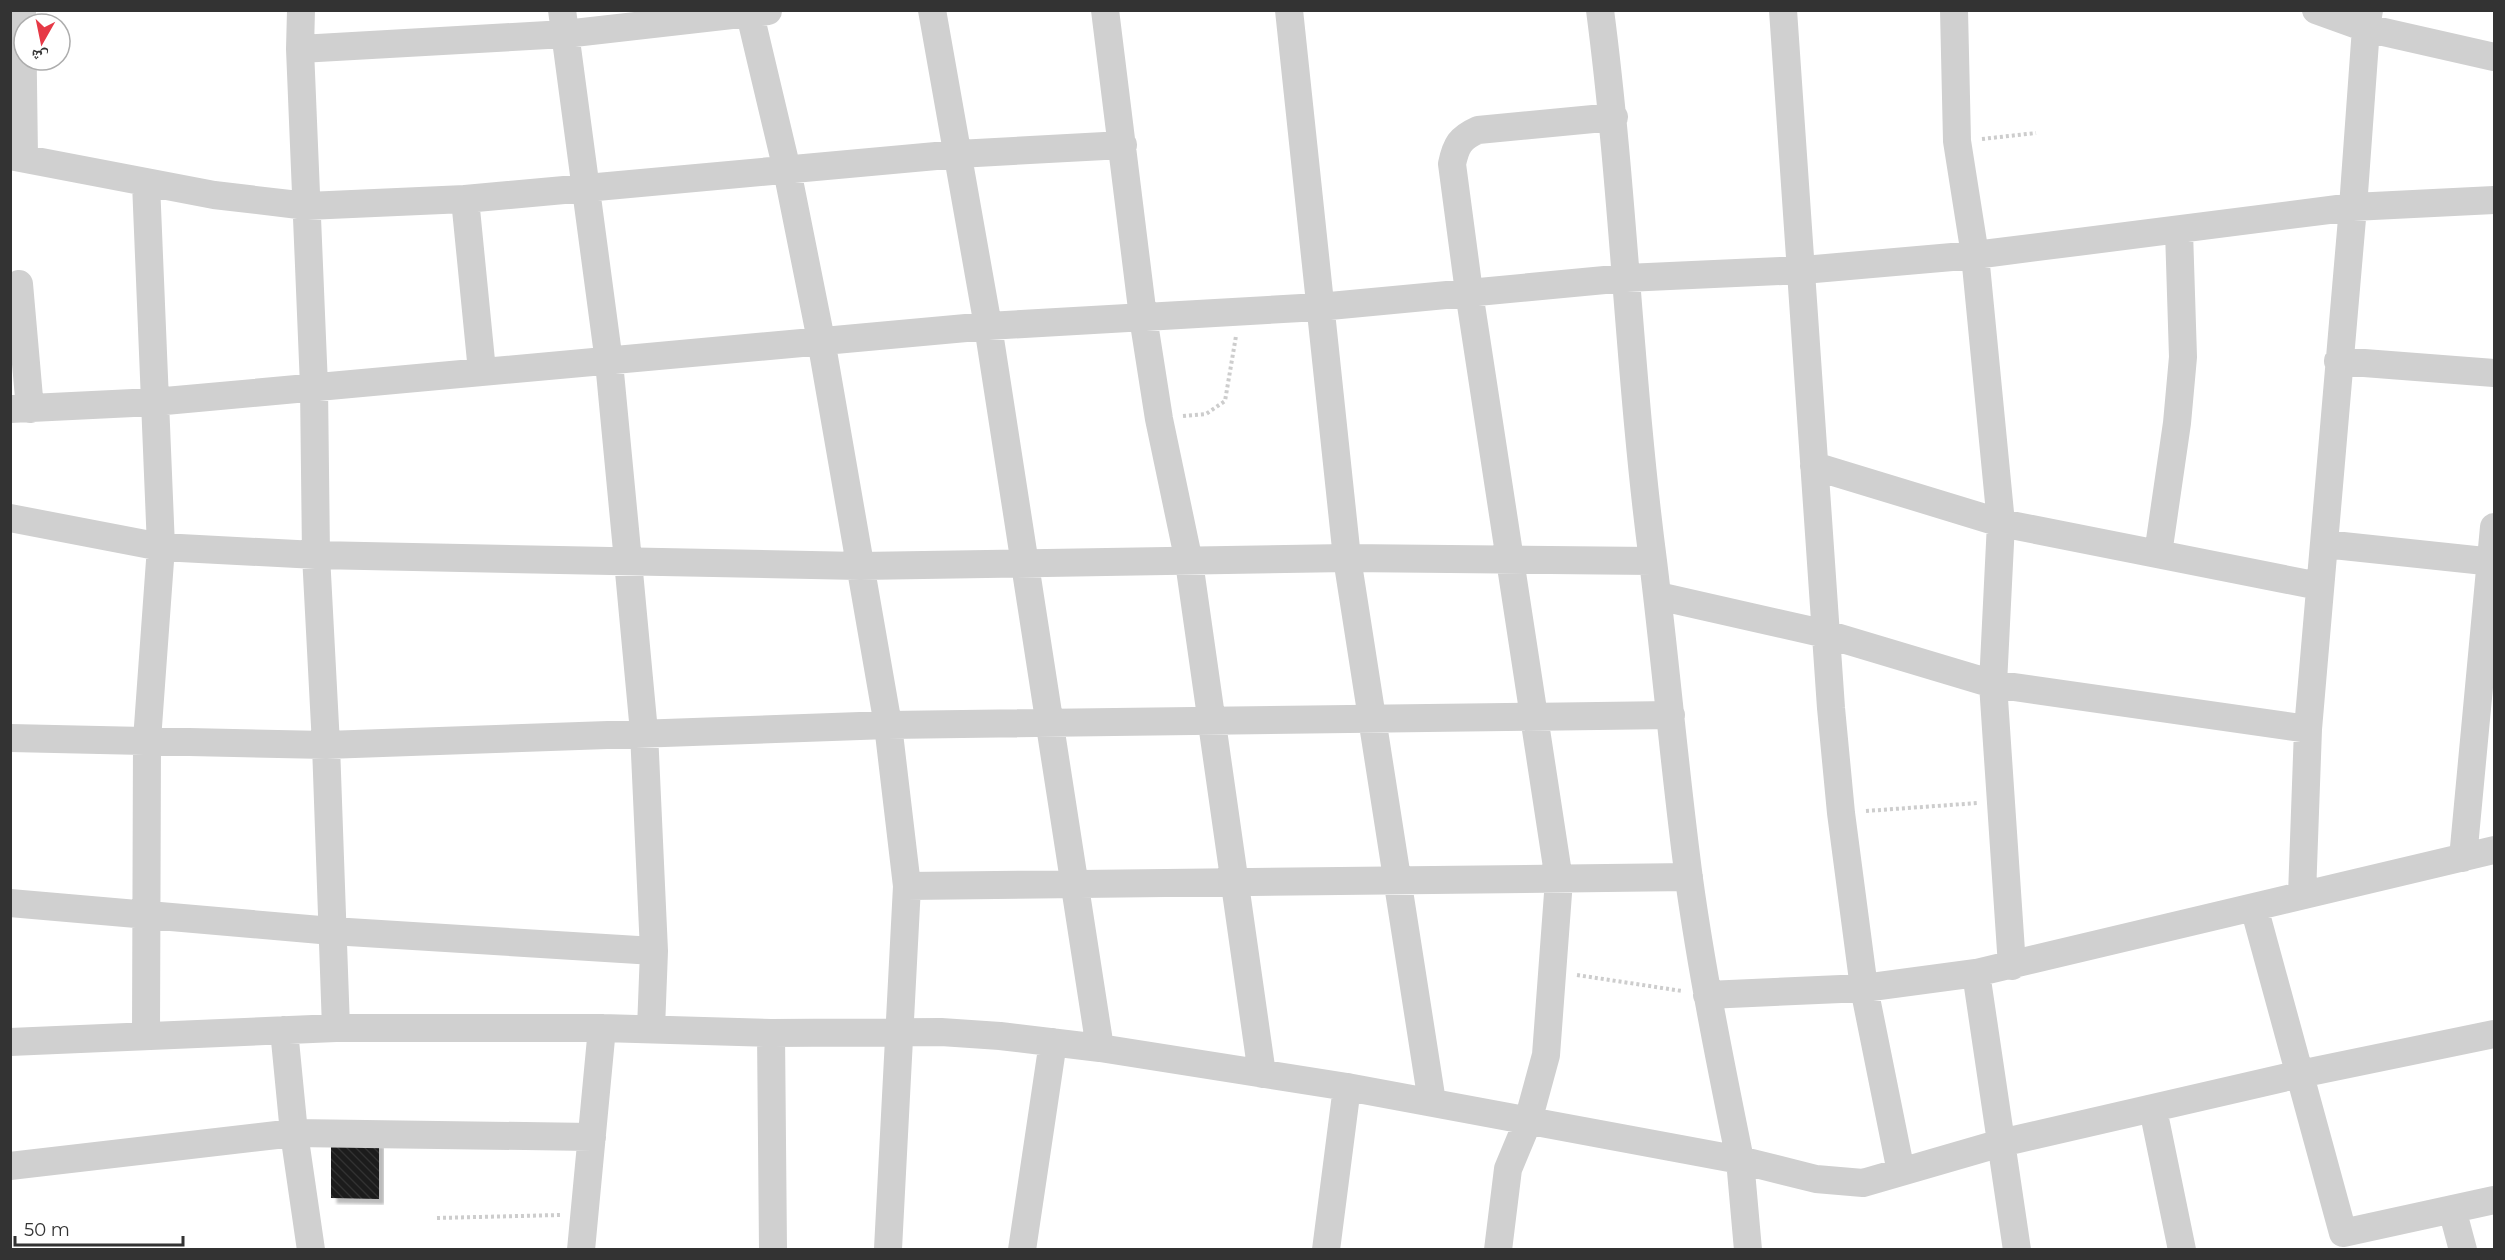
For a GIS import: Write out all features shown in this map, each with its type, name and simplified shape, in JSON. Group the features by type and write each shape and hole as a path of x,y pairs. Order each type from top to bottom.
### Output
{"street":[{"path":"22,10 17,156 214,195 307,206 465,199 958,154 1124,145"},
{"path":"301,10 300,49 314,386 316,555 326,745 336,1028"},
{"path":"932,10 988,326 1100,1048"},
{"path":"1105,10 1124,145 1143,317 1159,419 1189,562 1262,1074"},
{"path":"1289,10 1347,558 1432,1102"},
{"path":"1600,10 1614,117 1626,278 1653,561 1689,877 1707,995 1740,1160 1748,1250"},
{"path":"1783,10 1803,270 1826,634 1841,813 1864,988 1901,1172"},
{"path":"1954,10 1957,141 1975,255 2001,523 1993,684 2012,966"},
{"path":"2316,10 2367,19 2494,57"},
{"path":"300,49 564,22 756,11 821,340 888,724 907,886 888,1249"},
{"path":"2302,895 2308,729 2367,19"},
{"path":"564,22 609,362 645,732 654,951 651,1029"},
{"path":"1498,1250 1508,1170 1528,1120 1546,1055 1560,880 1469,292 1452,164 1455,149 1463,137 1478,130 1614,117"},
{"path":"146,183 161,547 147,740 146,1036"},
{"path":"465,199 482,371"},
{"path":"19,284 20,409 154,402 988,326 1240,313 1626,278 1803,270 1975,255 2179,231 2214,223 2353,207 2494,200"},
{"path":"2158,554 2177,423 2182,357 2179,231"},
{"path":"2338,361 2494,373"},
{"path":"1814,466 2001,523 2319,586"},
{"path":"10,518 161,547 316,555 860,567 1024,562 1189,562 1347,558 1653,561"},
{"path":"2463,858 2493,562 2494,527"},
{"path":"2324,544 2493,562"},
{"path":"1658,596 1826,634 1993,684 2308,729"},
{"path":"10,738 326,745 888,724 1212,718 1371,719 1671,715"},
{"path":"1707,995 1864,988 1976,973 2494,850"},
{"path":"907,886 1689,877"},
{"path":"10,903 332,931 654,951"},
{"path":"2254,907 2345,1241 2452,1209 2494,1200"},
{"path":"1976,973 2018,1250"},
{"path":"10,1042 336,1028 602,1028 771,1033 941,1032 1100,1048 1347,1087 1740,1160 1789,1174 1839,1183 1863,1183 2001,1143 2300,1074 2494,1034"},
{"path":"581,1250 602,1028"},
{"path":"284,1030 294,1133 311,1250"},
{"path":"771,1033 773,1250"},
{"path":"1022,1250 1053,1042"},
{"path":"1326,1250 1347,1087"},
{"path":"2153,1109 2182,1250"},
{"path":"10,1166 294,1133 592,1137"},
{"path":"2452,1209 2463,1250"},
{"path":"871,1250 894,1250"}],"path":[{"path":"1957,141 2036,133"},
{"path":"1159,419 1206,414 1225,401 1240,313"},
{"path":"1841,813 2001,801"},
{"path":"1553,971 1707,995"},
{"path":"437,1218 585,1215"}],"building":[{"path":"331,1141 379,1141 379,1199 331,1198"}]}
